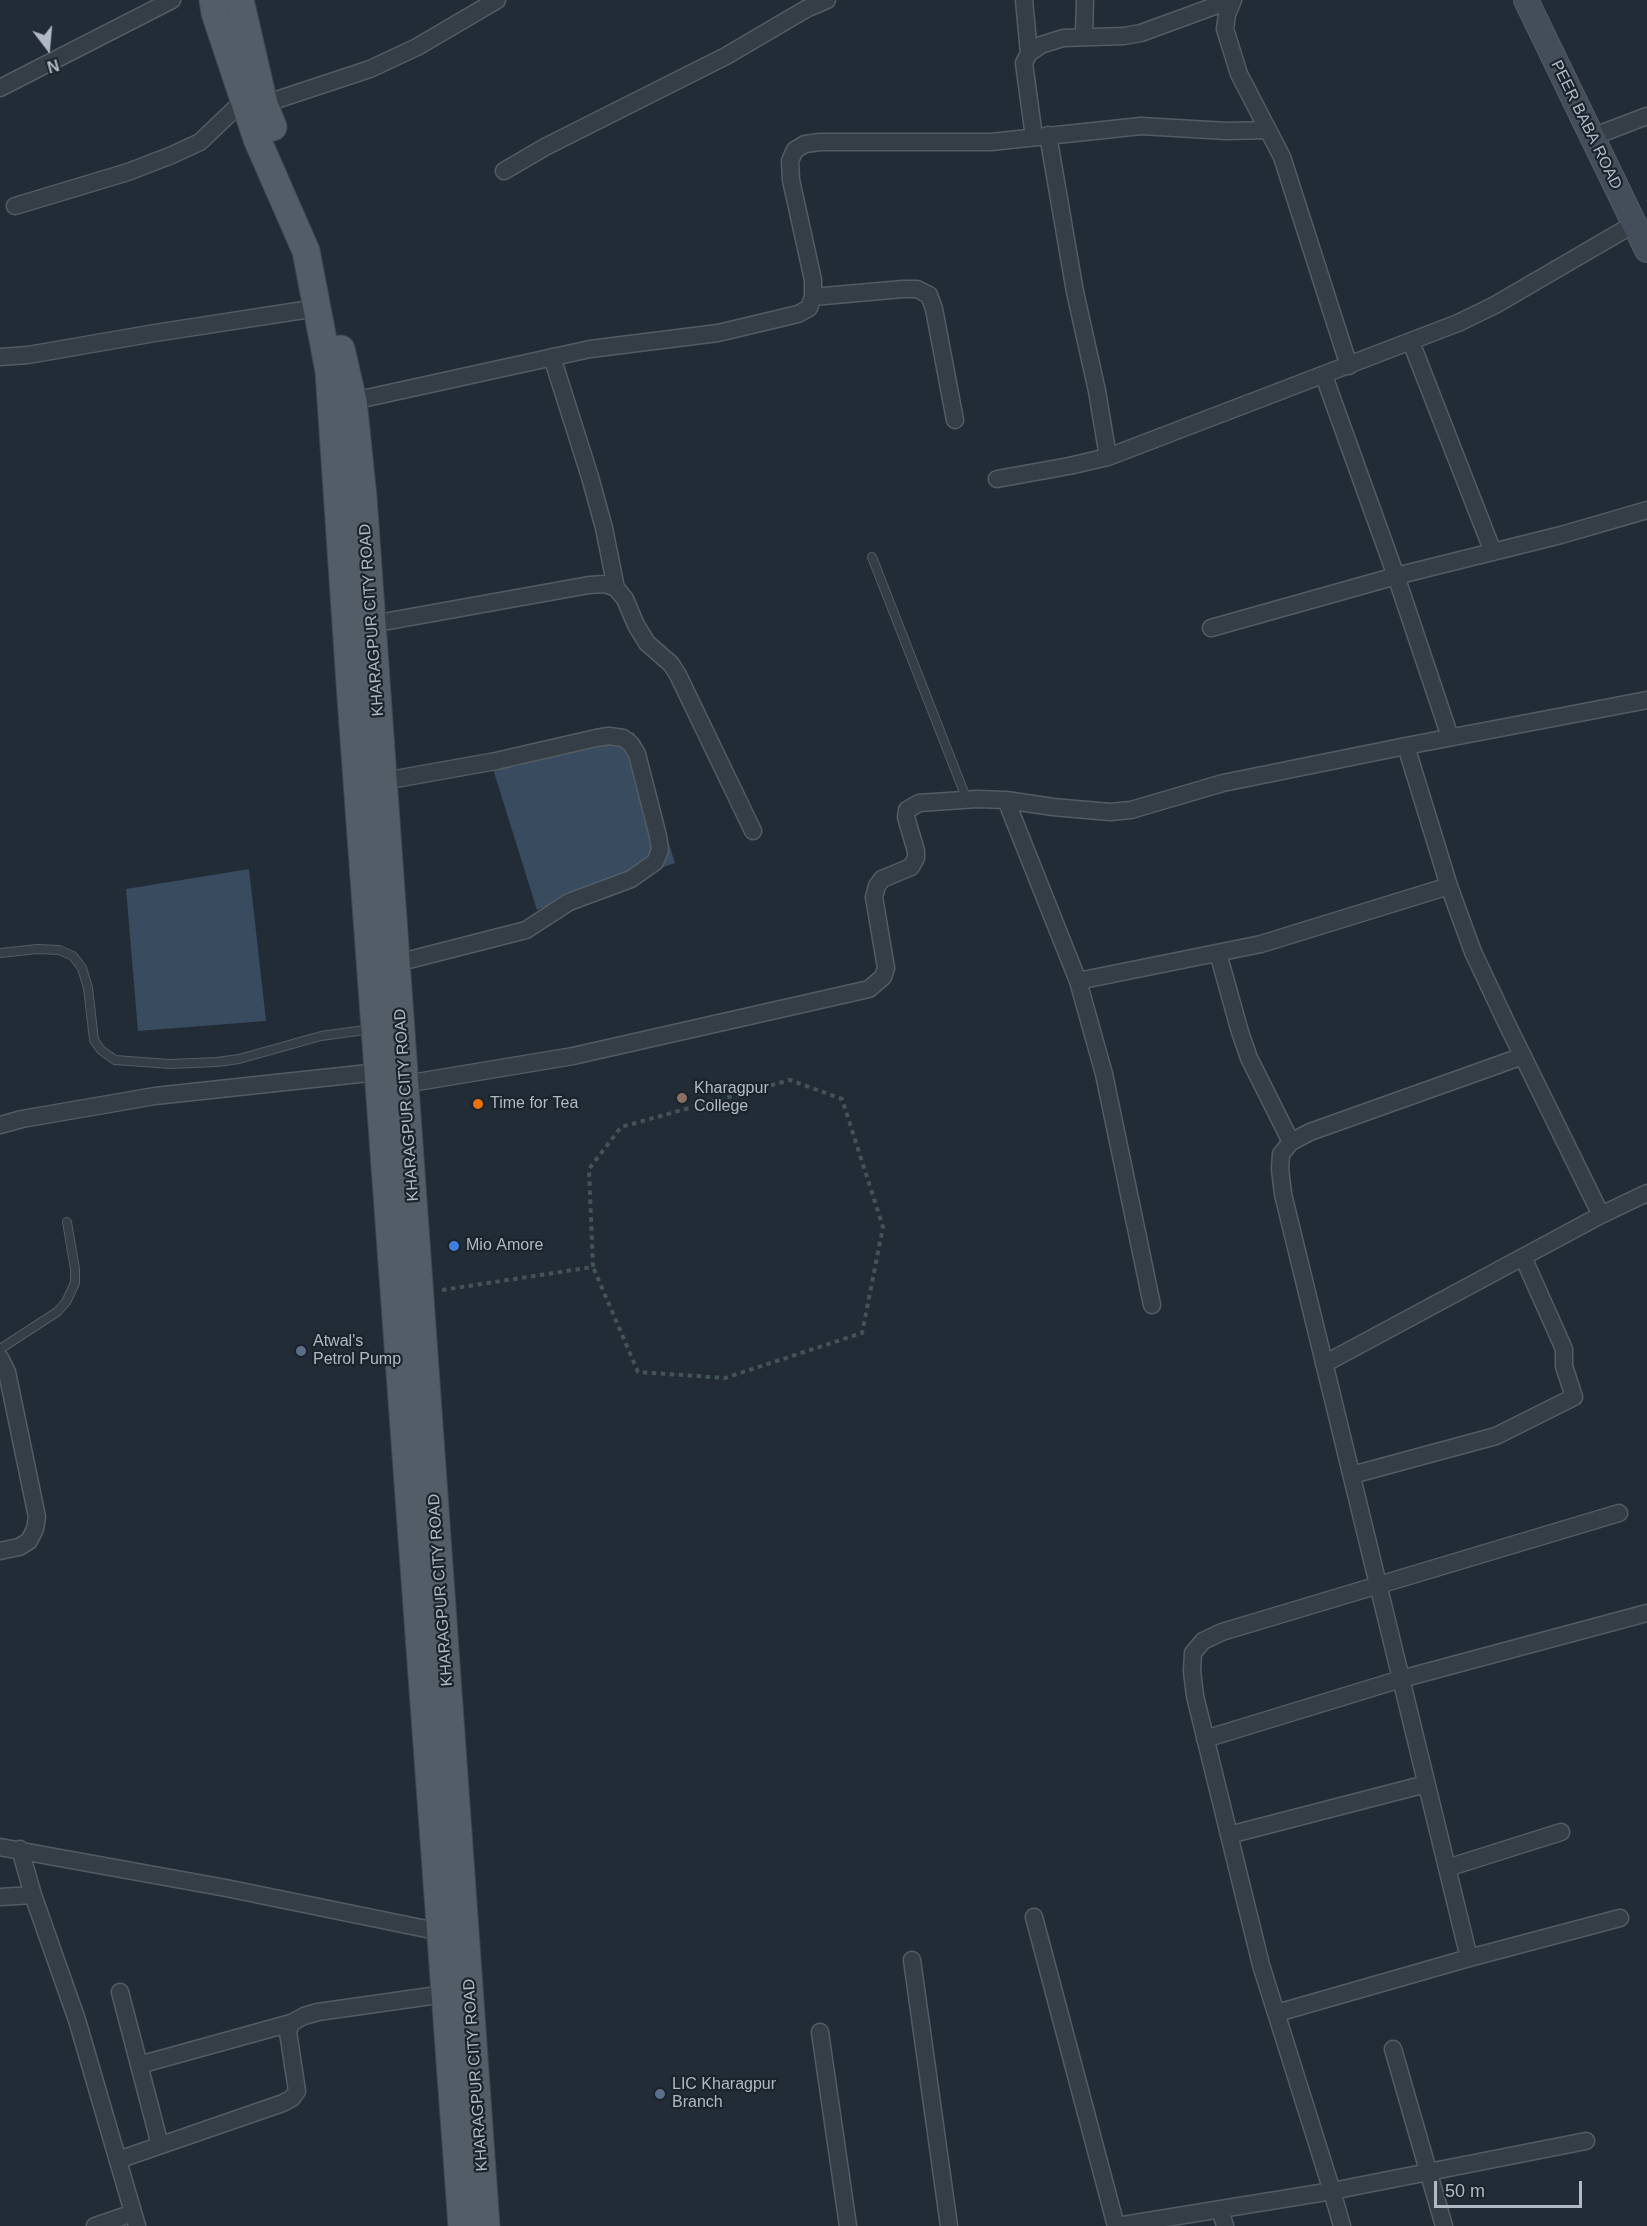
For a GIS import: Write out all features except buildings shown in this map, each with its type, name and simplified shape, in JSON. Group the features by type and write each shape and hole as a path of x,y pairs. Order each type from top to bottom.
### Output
{"main road":[{"path":"213,0 215,13 254,102 257,139 306,251 329,371 462,2226"},
{"name":"KHARAGPUR CITY ROAD","path":"240,0 254,102 321,256 352,401 363,497 486,2226"},
{"name":"PEER BABA ROAD","path":"1526,0 1647,249"}],"street":[{"path":"1,84 172,0"},
{"path":"15,206 128,172 172,155 200,142 254,102 370,69 417,47 497,0"},
{"path":"504,171 545,147 715,62 806,9 827,0"},
{"path":"1024,0 1029,53"},
{"path":"1084,36 1085,0"},
{"path":"1108,457 1097,391 1024,63 1029,53 1041,45 1063,38 1124,36 1141,33 1232,0"},
{"path":"1232,0 1225,29 1239,74 1282,157 1349,366"},
{"path":"1592,137 1647,116"},
{"path":"352,401 590,349 718,333 798,314 808,308 813,297 813,280 791,180 790,161 795,150 805,144 820,142 991,142 1141,126 1227,131 1268,130"},
{"path":"998,479 1108,457 1411,342 1495,305 1634,224"},
{"path":"813,297 903,289 917,290 929,295 934,309 955,420"},
{"path":"0,357 28,355 317,308"},
{"path":"1411,342 1492,552"},
{"path":"552,357 593,487 616,588 625,599 647,643 671,664 678,675 753,831"},
{"path":"1324,376 1396,576 1450,737"},
{"path":"1211,628 1396,576 1561,535 1647,510"},
{"path":"372,624 589,585 605,584 616,588"},
{"path":"405,1083 573,1056 869,989 883,977 886,968 874,897 882,879 911,867 916,858 906,817 907,810 919,803 1006,800 1099,811 1131,810 1223,783 1647,700"},
{"path":"384,781 496,761 596,738 609,736 623,738 631,744 637,754 660,850 656,862 631,879 568,902 526,930 397,963"},
{"path":"1406,746 1449,886 1473,952 1601,1215"},
{"path":"1006,800 1077,981 1104,1074 1152,1305"},
{"path":"1077,981 1261,944 1449,886"},
{"path":"1218,953 1249,1058 1291,1142"},
{"path":"1469,1958 1283,1194 1280,1169 1281,1154 1291,1142 1310,1131 1523,1056"},
{"path":"0,1125 22,1119 155,1096 378,1072"},
{"path":"1324,1364 1601,1215 1647,1193"},
{"path":"1352,1475 1496,1436 1574,1397 1564,1366 1564,1349 1524,1257"},
{"path":"0,1358 7,1372 37,1517 35,1529 29,1541 19,1547 0,1551"},
{"path":"1342,2226 1262,1965 1205,1739 1192,1671 1193,1653 1203,1641 1222,1632 1618,1513"},
{"path":"1205,1739 1401,1679 1647,1613"},
{"path":"1229,1836 1426,1784"},
{"path":"1447,1868 1561,1832"},
{"path":"0,1847 214,1886 441,1932"},
{"path":"20,1850 76,2020 135,2220 95,2226"},
{"path":"0,1897 33,1895"},
{"path":"1034,1917 1125,2225 1332,2191 1586,2142"},
{"path":"1277,2013 1620,1918"},
{"path":"912,1960 949,2226"},
{"path":"120,1992 160,2145"},
{"path":"139,2065 291,2023 318,2012 445,1994"},
{"path":"118,2160 292,2098 297,2091 288,2032 291,2023"},
{"path":"820,2032 848,2226"},
{"path":"1393,2049 1444,2226"},
{"path":"1220,2209 1225,2226"}],"lane":[{"path":"872,557 967,800"},
{"path":"0,953 38,949 59,950 73,956 82,968 88,988 94,1040 101,1050 115,1060 170,1064 217,1062 239,1059 321,1036 375,1028"},
{"path":"0,1349 57,1312 66,1302 75,1283 67,1222"}],"path":[{"path":"790,1080 842,1099 883,1227 862,1333 726,1378 638,1372 593,1267 589,1169 621,1127 790,1080"},
{"path":"420,1294 593,1267"}],"water":[{"path":"634,732 675,863 537,910 493,769"},
{"path":"249,869 266,1021 138,1031 126,889"}],"place":[{"name":"Kharagpur College","path":"682,1098"},
{"name":"Time for Tea","path":"478,1104"},
{"name":"Mio Amore","path":"454,1246"},
{"name":"Atwal's Petrol Pump","path":"301,1351"},
{"name":"LIC Kharagpur Branch","path":"660,2094"}]}
